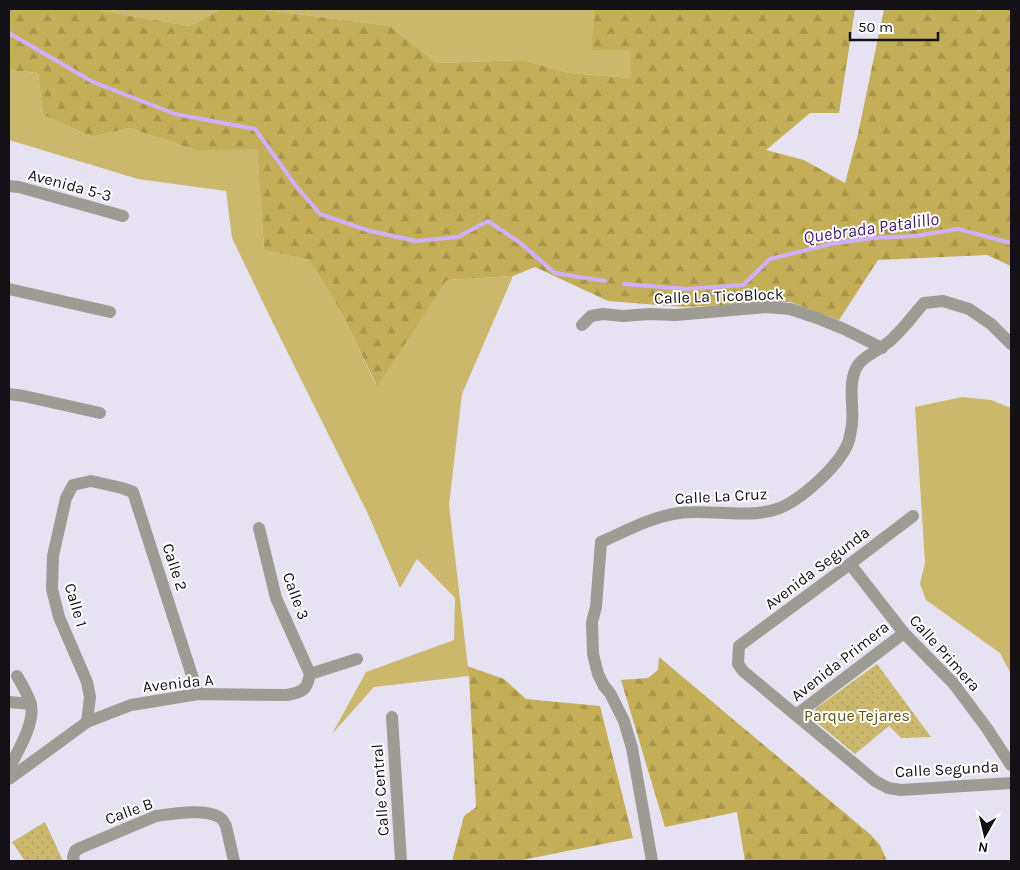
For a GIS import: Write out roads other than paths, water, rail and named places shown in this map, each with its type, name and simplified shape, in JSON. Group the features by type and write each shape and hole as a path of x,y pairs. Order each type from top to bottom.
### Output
{"street":[{"name":"Avenida 5-3","path":"9,186 19,187 123,216"},
{"path":"9,289 110,312"},
{"name":"Calle La Cruz","path":"652,861 632,748 624,721 598,674 593,654 592,622 596,607 601,542 664,516 704,512 756,513 778,509 796,500 820,480 836,463 848,443 852,424 854,373 858,365 864,358 882,348 894,337 924,303 943,301 968,309 991,324 1011,344"},
{"name":"Calle La TicoBlock","path":"582,325 591,316 603,314 623,316 649,314 676,315 766,307 790,309 817,318 882,348"},
{"path":"9,394 100,413"},
{"name":"Calle 2","path":"91,481 133,492 198,694"},
{"name":"Calle 1","path":"87,722 90,697 87,682 59,617 52,589 53,556 66,498 73,485 91,481"},
{"name":"Avenida Segunda","path":"739,646 913,516"},
{"name":"Calle 3","path":"259,528 276,598 310,674"},
{"name":"Calle Primera","path":"850,564 904,633 953,683 986,727 1011,765"},
{"name":"Avenida Primera","path":"796,715 904,633"},
{"name":"Calle Segunda","path":"739,646 738,664 743,671 875,781 888,788 901,790 1011,783"},
{"path":"310,674 357,659"},
{"name":"Avenida A","path":"9,779 87,722 131,705 198,694 288,695 300,693 308,684 310,674"},
{"path":"9,769 27,732 31,718 31,704 17,676"},
{"path":"9,702 31,704"},
{"name":"Calle Central","path":"392,717 400,861"},
{"name":"Calle B","path":"74,861 74,851 156,816 199,813 209,813 224,821 234,861"}],"waterway":[{"name":"Quebrada Patalillo","path":"9,33 93,82 175,114 255,129 296,186 320,214 370,231 416,241 458,237 488,221 519,242 555,273 605,281"},
{"name":"Quebrada Patalillo","path":"624,284 686,289 743,285 770,259 831,244 872,238 915,236 958,229 1011,243"}],"park label":[{"name":"Parque Tejares","path":"857,715"}]}
